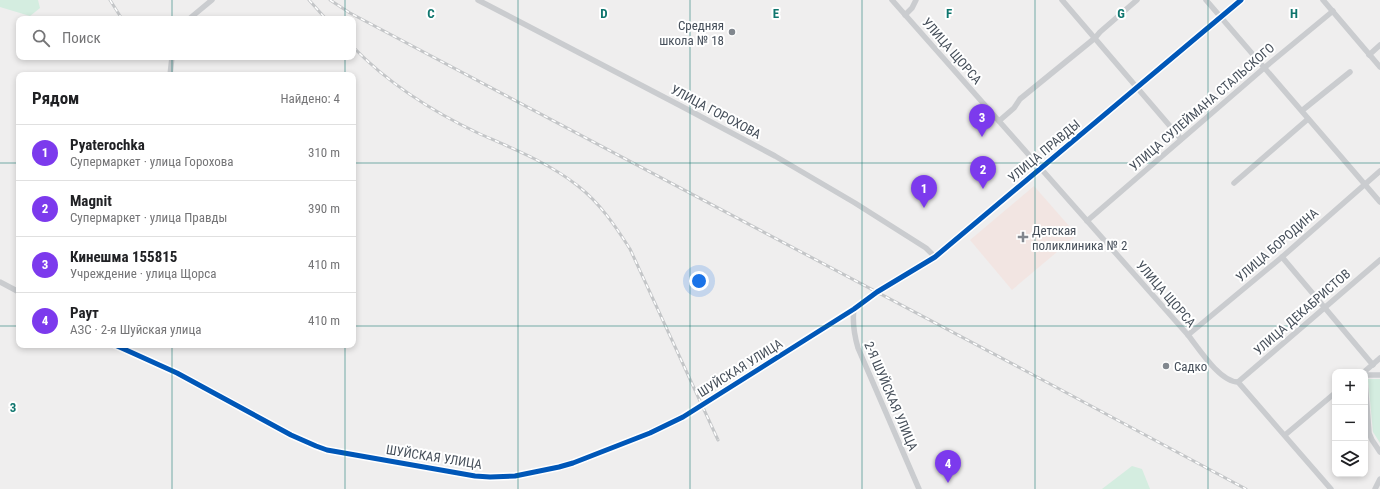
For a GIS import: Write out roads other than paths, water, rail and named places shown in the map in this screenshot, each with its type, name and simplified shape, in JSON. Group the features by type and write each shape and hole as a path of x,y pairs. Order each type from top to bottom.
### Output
{"street":[{"path":"193,16 212,0"},
{"name":"УЛИЦА ГОРОХОВА","path":"478,0 775,156 855,203 926,248 935,257"},
{"name":"УЛИЦА ЩОРСА","path":"892,0 1188,335 1222,376 1233,382 1238,382 1331,489"},
{"path":"905,15 912,8 916,0"},
{"path":"1062,0 1181,139"},
{"path":"999,120 1014,108 1020,99 1095,38 1137,0"},
{"path":"1206,0 1380,202"},
{"name":"УЛИЦА ПРАВДЫ","path":"854,309 877,292 935,257 1241,0"},
{"path":"1323,0 1380,67"},
{"name":"УЛИЦА СУЛЕЙМАНА СТАЛЬСКОГО","path":"1087,220 1332,11"},
{"path":"1369,55 1380,46"},
{"path":"170,72 172,60"},
{"path":"1304,108 1350,72"},
{"path":"1234,183 1308,120"},
{"name":"УЛИЦА БОРОДИНА","path":"1188,335 1282,257 1380,171"},
{"path":"1282,257 1373,365"},
{"name":"УЛИЦА ДЕКАБРИСТОВ","path":"1238,382 1380,260"},
{"path":"0,282 16,290"},
{"name":"ШУЙСКАЯ УЛИЦА","path":"122,348 177,373 286,433 327,450 475,476 515,476 572,463 650,433 683,417 854,309"},
{"name":"2-Я ШУЙСКАЯ УЛИЦА","path":"854,309 853,327 858,348 919,489"},
{"path":"1368,370 1380,358"},
{"path":"1368,373 1380,375"},
{"path":"1285,435 1332,396"},
{"path":"1367,405 1369,433 1380,452"},
{"path":"1375,489 1380,479"}],"railway":[{"path":"110,0 120,16"},
{"path":"309,0 323,16"},
{"path":"330,0 356,16"},
{"path":"356,16 1246,489"},
{"path":"356,50 381,73 429,107 480,134 543,163 578,186 593,200 613,224 630,249 718,440"}],"place":[{"name":"Средняя школа № 18","path":"732,32"},
{"name":"Кинешма 155815","path":"982,137"},
{"name":"Magnit","path":"983,189"},
{"name":"Pyaterochka","path":"924,208"},
{"name":"Детская поликлиника № 2","path":"1023,237"},
{"name":"Садко","path":"1166,366"},
{"name":"Раут","path":"948,483"}]}
